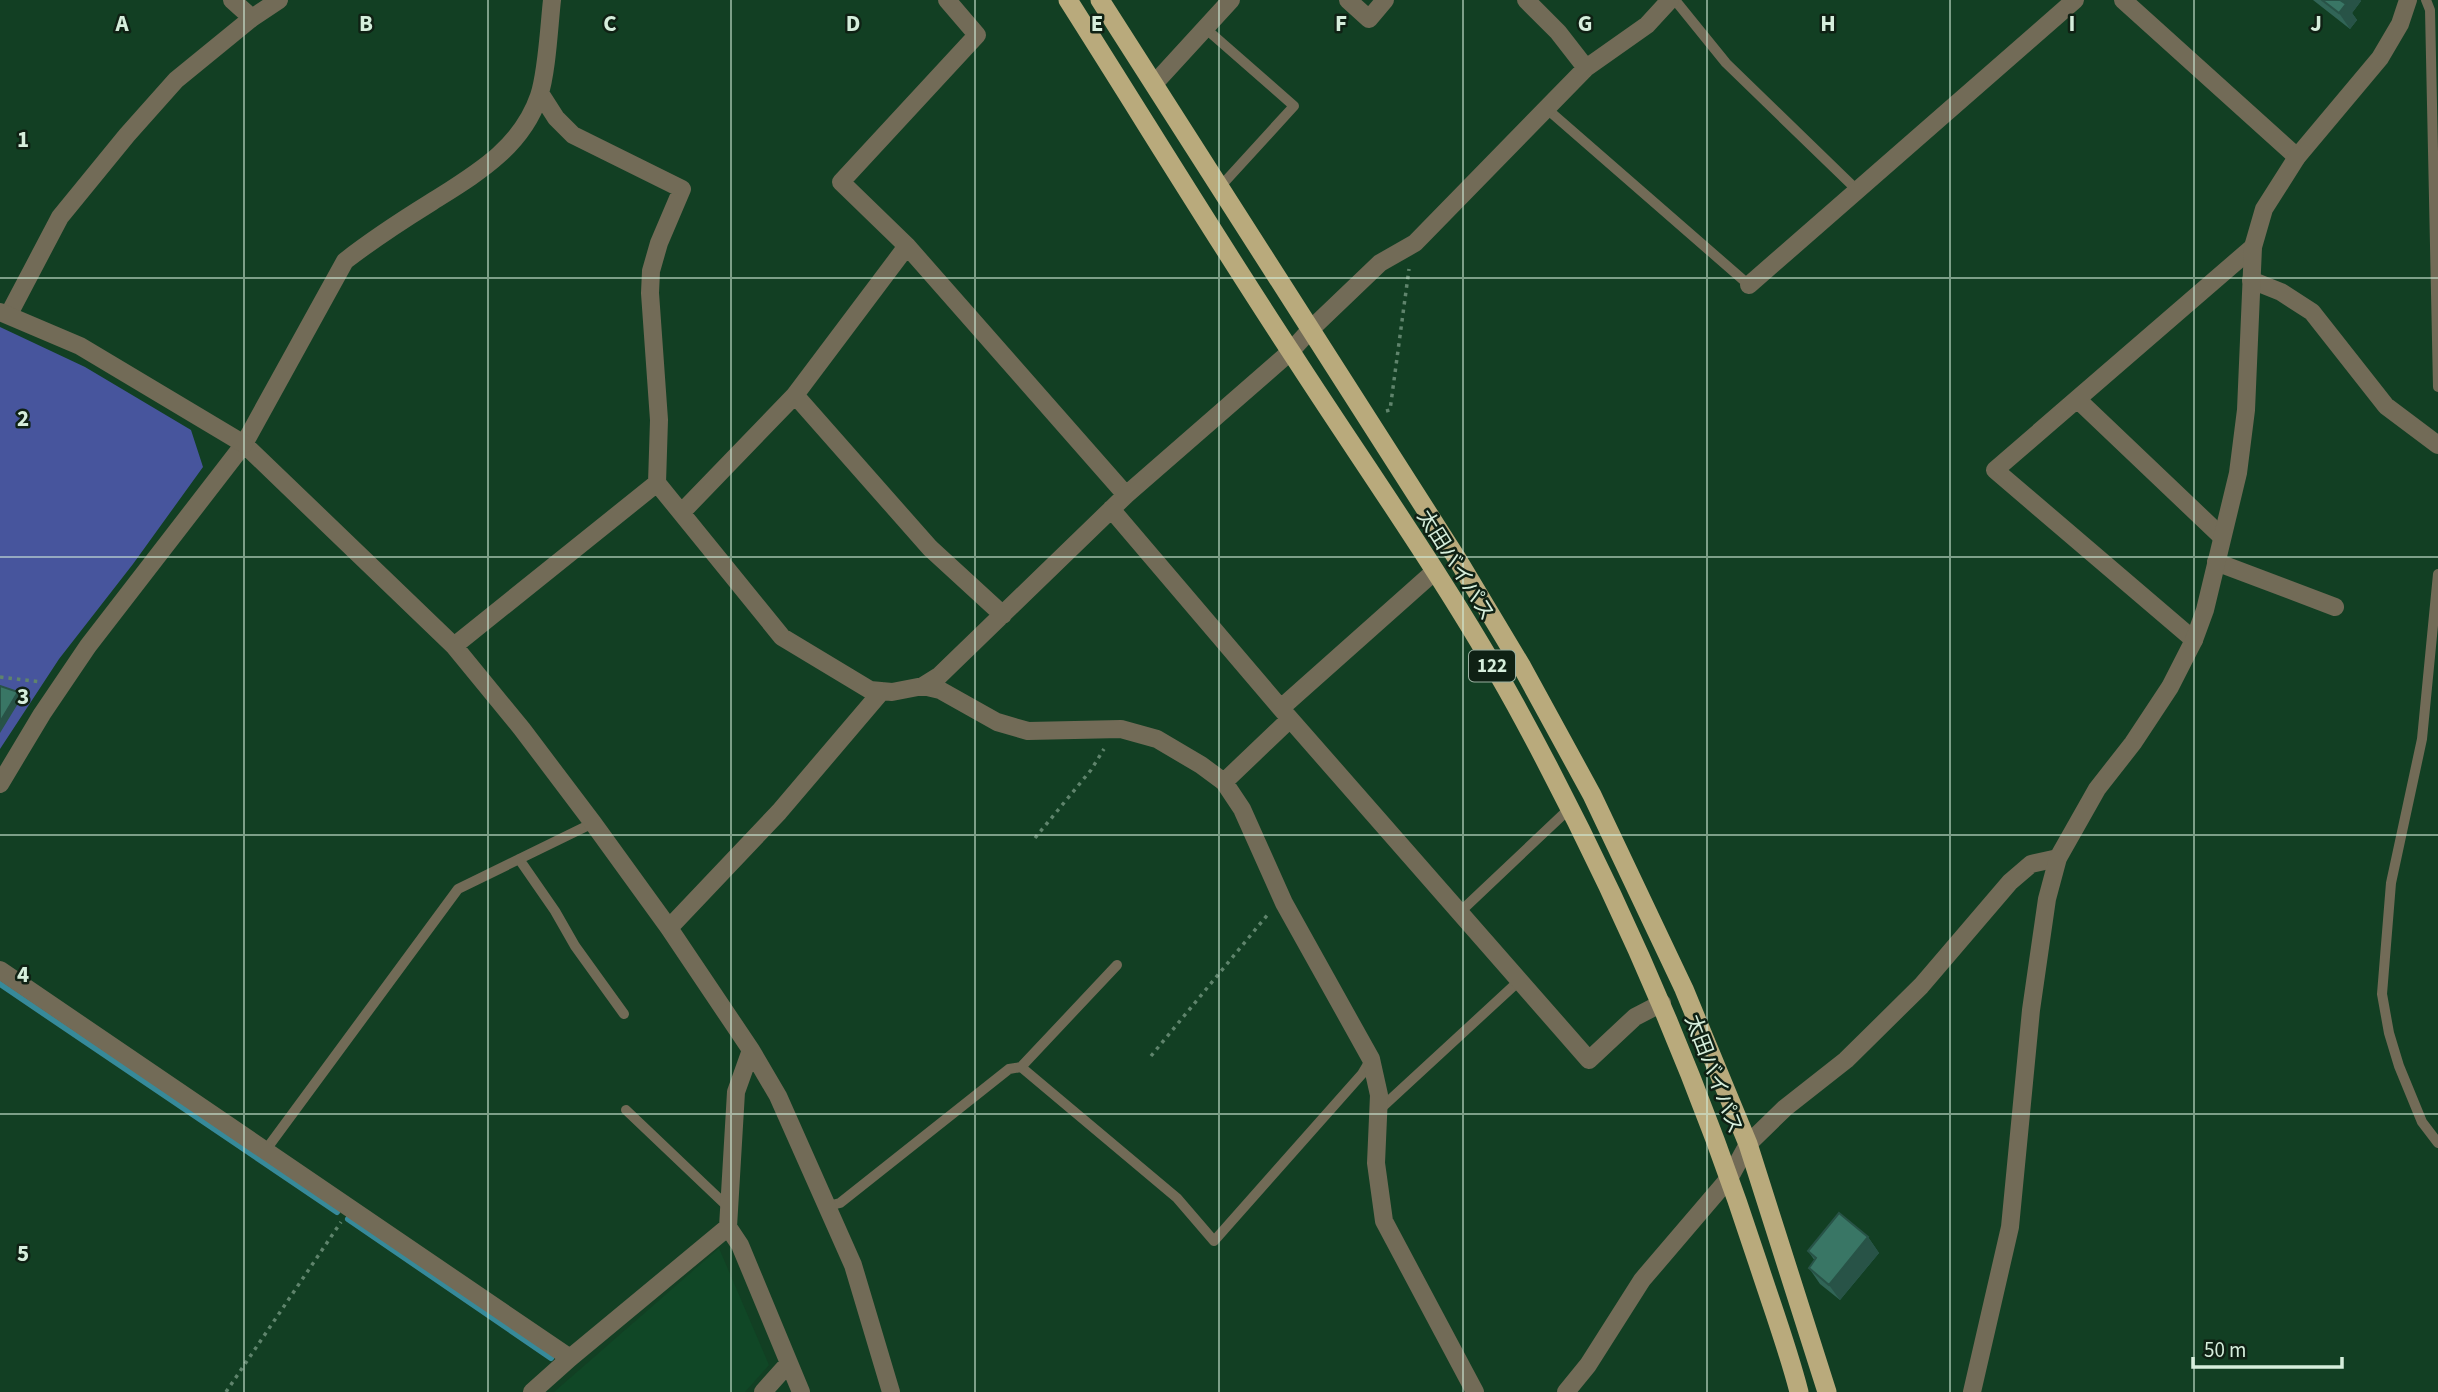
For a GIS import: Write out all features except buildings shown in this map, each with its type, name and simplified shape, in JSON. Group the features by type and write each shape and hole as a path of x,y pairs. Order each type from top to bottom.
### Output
{"highway":[{"name":"太田バイパス","path":"1068,0 1290,352 1435,571 1514,702 1570,808 1618,903 1662,1003 1730,1177 1799,1392"},
{"name":"太田バイパス","path":"1100,0 1311,328 1522,667 1592,795 1684,989 1748,1144 1827,1392"}],"street":[{"path":"232,0 252,18"},
{"path":"279,0 252,18 176,80 127,135 60,217 5,313 80,346 244,444 454,646 593,822 751,1050 778,1096 853,1265 891,1392"},
{"path":"0,784 42,714 88,646 244,444 345,261 372,240 487,166 506,149 531,115 540,93 552,0"},
{"path":"947,0 976,35 841,181 907,246 1126,495"},
{"path":"1154,84 1231,0"},
{"path":"1348,0 1369,19 1385,0"},
{"path":"1526,0 1558,32 1586,68"},
{"path":"540,93 556,118 573,135 682,188 659,243 651,271 650,293 659,420 657,482 782,637 870,690 892,692 923,686 939,676 1111,509 1290,352 1311,328 1380,263 1412,244 1586,68 1647,25 1670,0"},
{"path":"1748,285 2075,0"},
{"path":"2123,0 2297,157"},
{"path":"1972,1392 2010,1227 2031,1010 2047,899 2058,858 2097,789 2133,743 2171,687 2205,610 2238,473 2246,410 2253,247 2264,209 2297,157 2380,58 2400,24 2407,0"},
{"path":"681,512 794,395 907,246"},
{"path":"2194,640 1995,470 2253,247"},
{"path":"2251,280 2281,292 2312,312 2386,407 2438,445"},
{"path":"794,395 930,548 1003,615"},
{"path":"2077,399 2222,537"},
{"path":"454,646 657,482"},
{"path":"1111,509 1589,1060 1635,1017 1662,1003"},
{"path":"2216,562 2335,607"},
{"path":"1224,782 1286,713 1435,571"},
{"path":"923,686 940,690 997,722 1028,731 1115,729 1157,739 1224,782 1242,809 1282,898 1371,1059 1380,1095 1376,1163 1384,1222 1475,1392"},
{"path":"668,928 779,812 882,691"},
{"path":"1566,1392 1588,1365 1642,1280 1730,1177 1748,1144 1785,1108 1846,1060 1921,986 2010,881 2031,864 2058,858"},
{"path":"0,970 570,1358"},
{"path":"751,1050 736,1092 728,1227 740,1245 800,1392"},
{"path":"532,1392 728,1227"},
{"path":"763,1392 788,1364"}],"lane":[{"path":"1675,0 1726,63 1858,191"},
{"path":"2426,0 2430,10 2438,387"},
{"path":"1206,28 1294,106 1220,187"},
{"path":"1546,108 1748,285"},
{"path":"2438,574 2434,670 2422,739 2390,883 2382,994 2389,1033 2402,1077 2422,1122 2438,1143"},
{"path":"1460,912 1570,808"},
{"path":"265,1151 458,888 593,822"},
{"path":"519,859 555,911 575,946 624,1014"},
{"path":"828,1206 840,1203 1009,1069 1021,1067 1117,965"},
{"path":"1379,1110 1520,980"},
{"path":"1021,1067 1177,1198 1214,1241 1362,1074 1371,1059"},
{"path":"626,1110 729,1208"}],"path":[{"path":"1369,420 1390,410 1412,244"},
{"path":"0,677 48,682"},
{"path":"1035,838 1091,771 1115,729"},
{"path":"1151,1056 1282,898"},
{"path":"226,1392 350,1209"}],"shaded area":[{"path":"0,327 85,367 191,430 203,467 133,564 59,659 0,749"},
{"path":"719,1248 769,1365 745,1392 554,1392"}],"waterway":[{"path":"0,984 337,1212"},
{"path":"348,1219 551,1358"}]}
